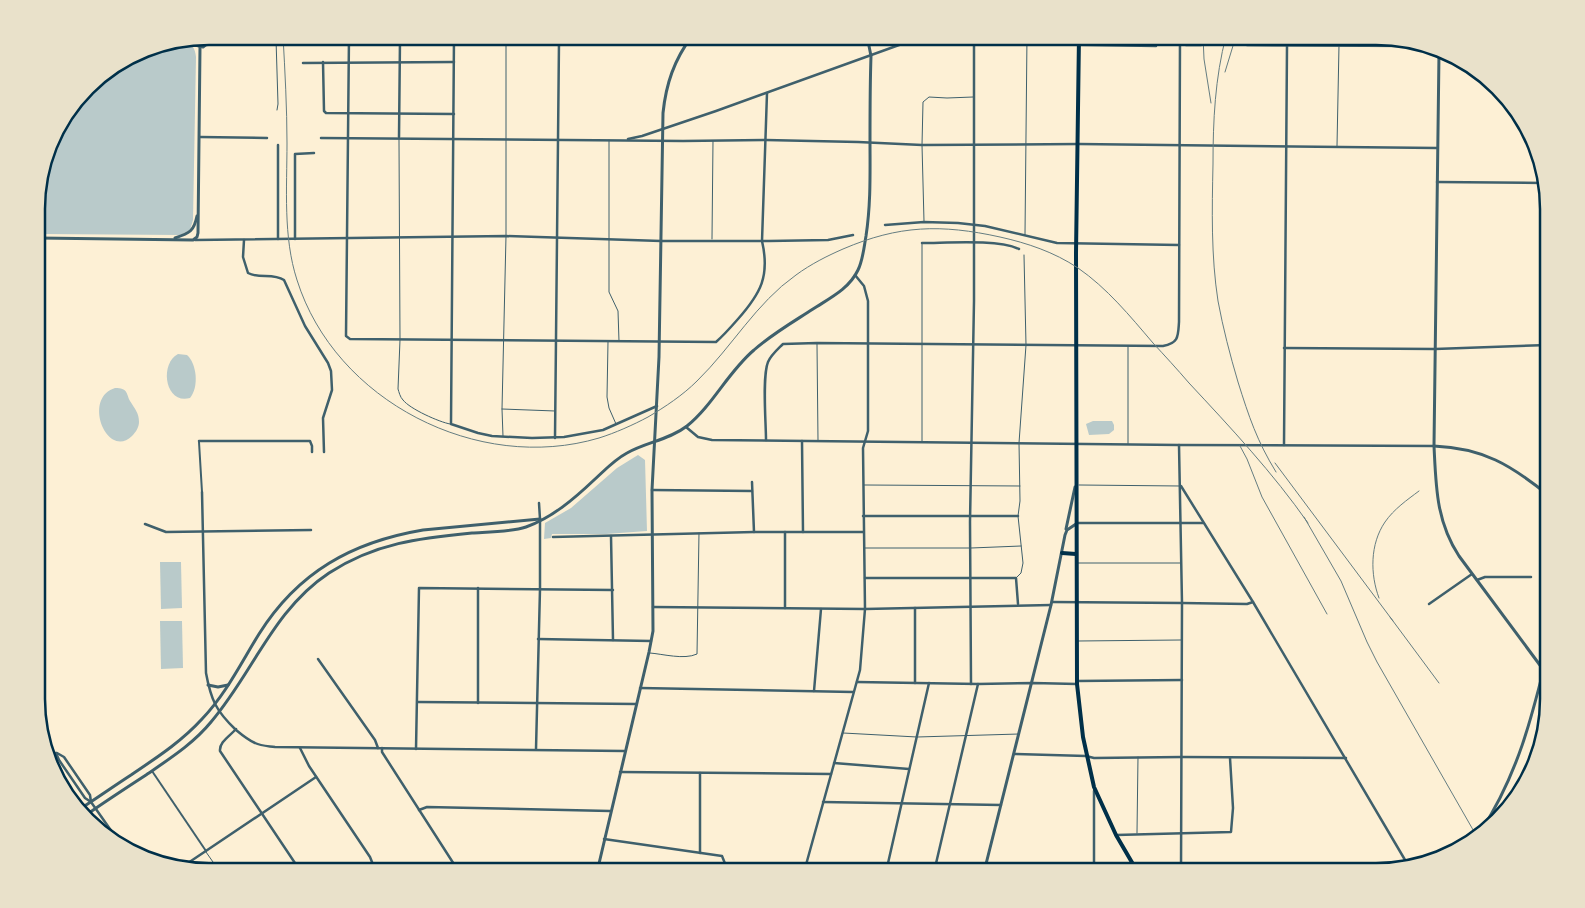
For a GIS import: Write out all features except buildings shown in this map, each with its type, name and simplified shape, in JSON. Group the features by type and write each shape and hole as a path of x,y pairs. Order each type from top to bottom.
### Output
{"main road":[{"path":"1079,45 1076,243 1077,682 1080,721 1094,787 1116,835 1132,863"},
{"path":"1062,553 1076,554"}],"street":[{"path":"196,46 200,47 207,45"},
{"path":"349,45 346,336 350,339 716,342 726,334 757,294 766,267 762,241 767,93"},
{"path":"399,138 400,45"},
{"path":"454,45 452,424 478,433 555,438 603,430 657,406"},
{"path":"555,438 559,45"},
{"path":"598,863 651,641 653,607 652,490 659,342 662,129 668,82 678,58 686,45"},
{"path":"91,812 186,747 211,723 235,690 264,642 284,614 317,582 343,564 378,548 403,542 525,527 540,520 566,504 625,453 639,446 673,435 686,427 701,412 734,370 751,352 774,334 849,284 856,275 864,251 868,227 871,187 871,56 869,45"},
{"path":"623,140 642,136 900,45"},
{"path":"971,684 970,548 974,344 974,45"},
{"path":"1079,45 1156,46"},
{"path":"766,440 765,376 768,363 783,344 1163,346 1174,342 1177,338 1179,322 1180,45"},
{"path":"1186,46 1201,45"},
{"path":"1247,45 1380,45"},
{"path":"1284,445 1287,46"},
{"path":"193,240 198,233 200,47"},
{"path":"1439,57 1434,446 1438,500 1443,526 1451,545 1540,665"},
{"path":"323,62 325,113 454,114"},
{"path":"303,63 454,62"},
{"path":"200,137 267,138"},
{"path":"321,138 766,140 922,145 1078,144 1437,148"},
{"path":"278,145 278,239"},
{"path":"295,239 295,154 314,154"},
{"path":"1437,182 1538,183"},
{"path":"170,240 193,229 198,208"},
{"path":"885,225 924,222 974,224 1057,243 1179,245"},
{"path":"45,238 244,240 506,236 661,241 762,241 828,240 853,235"},
{"path":"244,240 243,257 248,273 256,276 277,276 284,280 305,326 328,363 333,381 323,418 324,452"},
{"path":"922,243 974,242 1010,245 1019,249"},
{"path":"806,863 860,670 865,608 863,485 864,442 868,431 869,344 868,296 856,275"},
{"path":"1284,348 1435,349 1540,345"},
{"path":"686,427 705,439 818,442 1434,446 1464,449 1491,457 1513,469 1540,488"},
{"path":"312,452 310,441 199,441 204,531 208,685 219,712 236,729 256,744 275,747 624,751"},
{"path":"802,441 803,532"},
{"path":"1179,445 1182,563 1181,863"},
{"path":"752,482 754,532"},
{"path":"987,863 1052,604 1076,485"},
{"path":"1181,486 1253,602 1405,860"},
{"path":"652,490 752,491"},
{"path":"536,749 540,589 539,503"},
{"path":"863,516 1018,516"},
{"path":"85,806 166,752 191,731 215,704 260,633 281,604 310,576 344,554 375,541 405,533 540,520"},
{"path":"1065,535 1067,530 1076,524 1203,523"},
{"path":"146,524 166,532 311,530"},
{"path":"552,537 754,532 864,532"},
{"path":"785,532 785,608"},
{"path":"611,536 613,640"},
{"path":"1429,604 1472,574"},
{"path":"1477,580 1485,577 1531,577"},
{"path":"864,578 1016,578 1018,604"},
{"path":"416,749 419,588 613,590"},
{"path":"478,588 478,703"},
{"path":"653,607 914,608 1077,602 1247,604 1253,602"},
{"path":"814,691 821,608"},
{"path":"914,608 915,683"},
{"path":"538,639 651,641"},
{"path":"318,659 375,740 454,863"},
{"path":"857,682 978,684 1182,680"},
{"path":"888,863 929,683"},
{"path":"936,863 978,684"},
{"path":"1488,818 1517,762 1530,723 1540,684"},
{"path":"208,685 218,687 228,685"},
{"path":"640,688 853,692"},
{"path":"417,702 636,704"},
{"path":"236,729 221,743 220,751 295,863"},
{"path":"299,748 316,777 370,857 372,863"},
{"path":"56,753 64,757 90,795 91,802"},
{"path":"56,753 85,798 96,808 111,831"},
{"path":"1014,754 1086,756 1094,758 1346,758"},
{"path":"1116,835 1231,832 1233,808 1230,758"},
{"path":"834,762 909,769"},
{"path":"152,771 206,851"},
{"path":"620,772 831,774"},
{"path":"700,773 700,853"},
{"path":"190,862 316,777"},
{"path":"1094,787 1094,863"},
{"path":"823,802 1001,805"},
{"path":"420,810 427,807 610,812"},
{"path":"604,839 722,856 725,863"}],"lane":[{"path":"277,45 277,110"},
{"path":"503,436 506,45"},
{"path":"1025,236 1027,45"},
{"path":"1337,147 1339,46"},
{"path":"924,222 922,145 924,101 929,97 974,97"},
{"path":"399,138 400,340 398,389 402,400 430,417 452,424"},
{"path":"609,140 609,292 618,311 619,341"},
{"path":"712,241 713,140"},
{"path":"922,243 922,443"},
{"path":"1016,578 1021,574 1023,563 1018,516 1020,486 1019,443 1026,345 1024,255"},
{"path":"608,341 607,396 609,408 616,425"},
{"path":"817,343 818,442"},
{"path":"1128,346 1128,444"},
{"path":"502,409 556,411"},
{"path":"863,485 1020,486"},
{"path":"1076,485 1181,486"},
{"path":"649,652 678,656 697,654 699,533"},
{"path":"864,548 1022,546"},
{"path":"1076,563 1182,563"},
{"path":"1077,641 1182,640"},
{"path":"842,733 917,737 1019,734"},
{"path":"1137,834 1138,757"},
{"path":"206,851 214,863"}],"shaded area":[{"path":"192,46 196,57 193,220 190,230 180,235 45,234 46,187 57,146 67,127 86,101 101,86 127,67 146,57"},
{"path":"178,354 187,355 195,370 195,388 190,398 182,399 170,390 167,374 168,366"},
{"path":"115,388 126,392 139,419 135,433 123,441 114,440 107,434 99,414 100,403 105,394"},
{"path":"1093,421 1112,421 1114,430 1109,434 1089,435 1086,424"},
{"path":"638,455 645,460 647,531 606,534 552,534 551,538 544,539 545,523 571,508 617,468"},
{"path":"160,562 181,562 182,608 161,609"},
{"path":"160,621 182,621 183,668 161,669"}],"railway":[{"path":"283,45 287,117 286,195 288,230 297,280 316,323 343,361 377,393 417,418 460,436 506,446 553,447 605,436 648,417 686,391 710,368 756,312 782,286 813,264 843,249 883,235 920,229 958,230 1000,237 1030,245 1059,257 1078,268 1099,284 1236,434 1281,486 1308,523"},
{"path":"1203,45 1211,103"},
{"path":"1224,45 1215,100 1213,132 1212,233 1218,301 1224,331 1242,395 1259,439 1276,472"},
{"path":"1225,72 1233,45"},
{"path":"1240,446 1262,497 1327,614"},
{"path":"1275,463 1393,621"},
{"path":"1379,598 1373,569 1376,540 1389,517 1419,491"},
{"path":"1304,517 1341,581 1377,662 1474,831"},
{"path":"1390,617 1439,683"}]}
